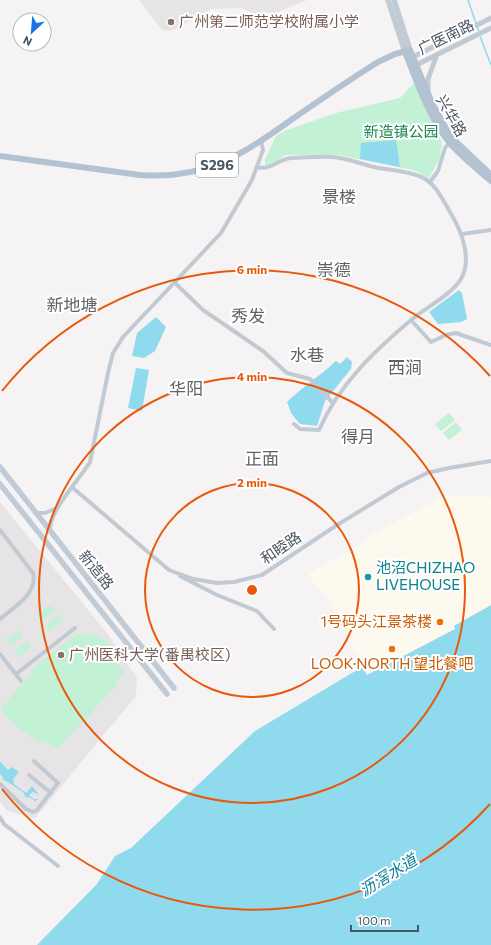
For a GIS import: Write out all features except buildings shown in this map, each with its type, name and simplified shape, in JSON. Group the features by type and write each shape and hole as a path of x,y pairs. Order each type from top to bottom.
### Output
{"main road":[{"path":"388,0 408,51"},
{"path":"394,0 408,51"},
{"name":"兴华路","path":"408,51 434,118 451,141 491,181"},
{"name":"S296","path":"0,156 140,175 174,176 193,173 218,165 262,141 368,68 394,54 408,51"},
{"name":"兴华路","path":"414,67 451,141 491,175"},
{"name":"新造路","path":"0,468 174,688"},
{"name":"新造路","path":"0,484 167,694"}],"street":[{"name":"广医南路","path":"410,58 491,18"},
{"name":"广医南路","path":"414,67 491,28"},
{"path":"428,94 428,79 436,56"},
{"path":"50,532 51,520 57,508 73,488 90,462 94,451 113,353 123,337 221,233 252,180 263,150 262,141"},
{"path":"430,182 438,171 445,148 451,141"},
{"path":"257,167 268,168 288,158 338,158 420,176 430,182 445,202 462,234 465,266 462,277 456,286 411,320 351,377 333,403 319,430 300,429 294,424"},
{"path":"462,234 491,230"},
{"path":"175,283 202,310 263,351 287,372 310,379 333,403"},
{"path":"411,320 431,342 446,335 456,333 491,345"},
{"name":"和睦路","path":"73,488 169,570 193,579 217,583 234,582 262,575 337,525 399,487 420,477 449,468 491,461"},
{"path":"35,513 45,513 57,508"},
{"path":"0,530 34,573 35,579 29,594 0,619"},
{"path":"169,570 191,583 257,611 274,629"},
{"path":"16,674 76,628"},
{"path":"0,654 21,681"},
{"path":"0,784 26,808 33,812 57,785 57,780 34,761"},
{"path":"29,775 51,793"},
{"path":"0,817 4,824 58,866"}],"shaded area":[{"name":"广州第二师范学校附属小学","path":"139,0 307,0 276,13 253,13 242,8 211,9 171,31 162,30"},
{"path":"447,495 491,497 491,605 454,625 455,629 367,675 328,599 312,582 309,573 364,543 368,536"},
{"name":"广州医科大学(番禺校区)","path":"0,502 107,633 137,678 136,696 35,818 7,811 0,802"}],"green space":[{"name":"新造镇公园","path":"415,82 442,143 440,158 429,178 413,170 339,155 286,155 265,168 265,160 276,136 284,131 336,113 400,98"},
{"path":"449,413 455,420 441,431 435,424"},
{"path":"456,422 462,430 449,440 443,433"},
{"path":"50,605 55,611 42,621 37,614"},
{"path":"58,615 63,621 50,631 45,625"},
{"path":"19,630 23,636 11,646 6,640"},
{"path":"81,633 95,635 111,646 117,658 118,665 125,671 116,682 118,684 58,749 51,744 31,737 16,726 0,709 29,677 33,668 75,635"},
{"path":"27,641 32,647 19,657 14,651"}],"water":[{"path":"396,140 400,167 360,159 361,143"},
{"path":"459,290 462,293 467,319 461,322 438,324 429,312"},
{"path":"156,317 166,327 155,351 144,358 132,356 137,333"},
{"path":"347,357 352,362 351,369 325,401 317,426 300,424 291,413 287,402 336,361 340,364"},
{"path":"136,368 149,370 142,411 128,408"},
{"name":"沥滘水道","path":"491,605 491,945 37,945 97,884 115,856 131,848 255,731 362,667 367,675 455,629 454,626"},
{"path":"0,761 8,770 12,767 19,772 13,779 14,784 26,793 32,786 39,795 33,792 29,795 34,799 39,799 35,801 29,797 26,798 23,792 3,779 0,774"}],"waterway":[{"path":"468,0 479,32"},
{"path":"480,36 491,65"}],"place":[{"name":"广州第二师范学校附属小学","path":"171,22"},
{"name":"池沼CHIZHAO LIVEHOUSE","path":"368,577"},
{"name":"1号码头江景茶楼","path":"440,622"},
{"name":"LOOK·NORTH 望北餐吧","path":"392,649"},
{"name":"广州医科大学(番禺校区)","path":"61,655"}],"district":[{"name":"景楼","path":"339,197"},
{"name":"崇德","path":"334,270"},
{"name":"新地塘","path":"72,305"},
{"name":"秀发","path":"248,316"},
{"name":"水巷","path":"307,355"},
{"name":"西涧","path":"405,368"},
{"name":"华阳","path":"186,389"},
{"name":"得月","path":"358,437"},
{"name":"正面","path":"262,459"}]}
